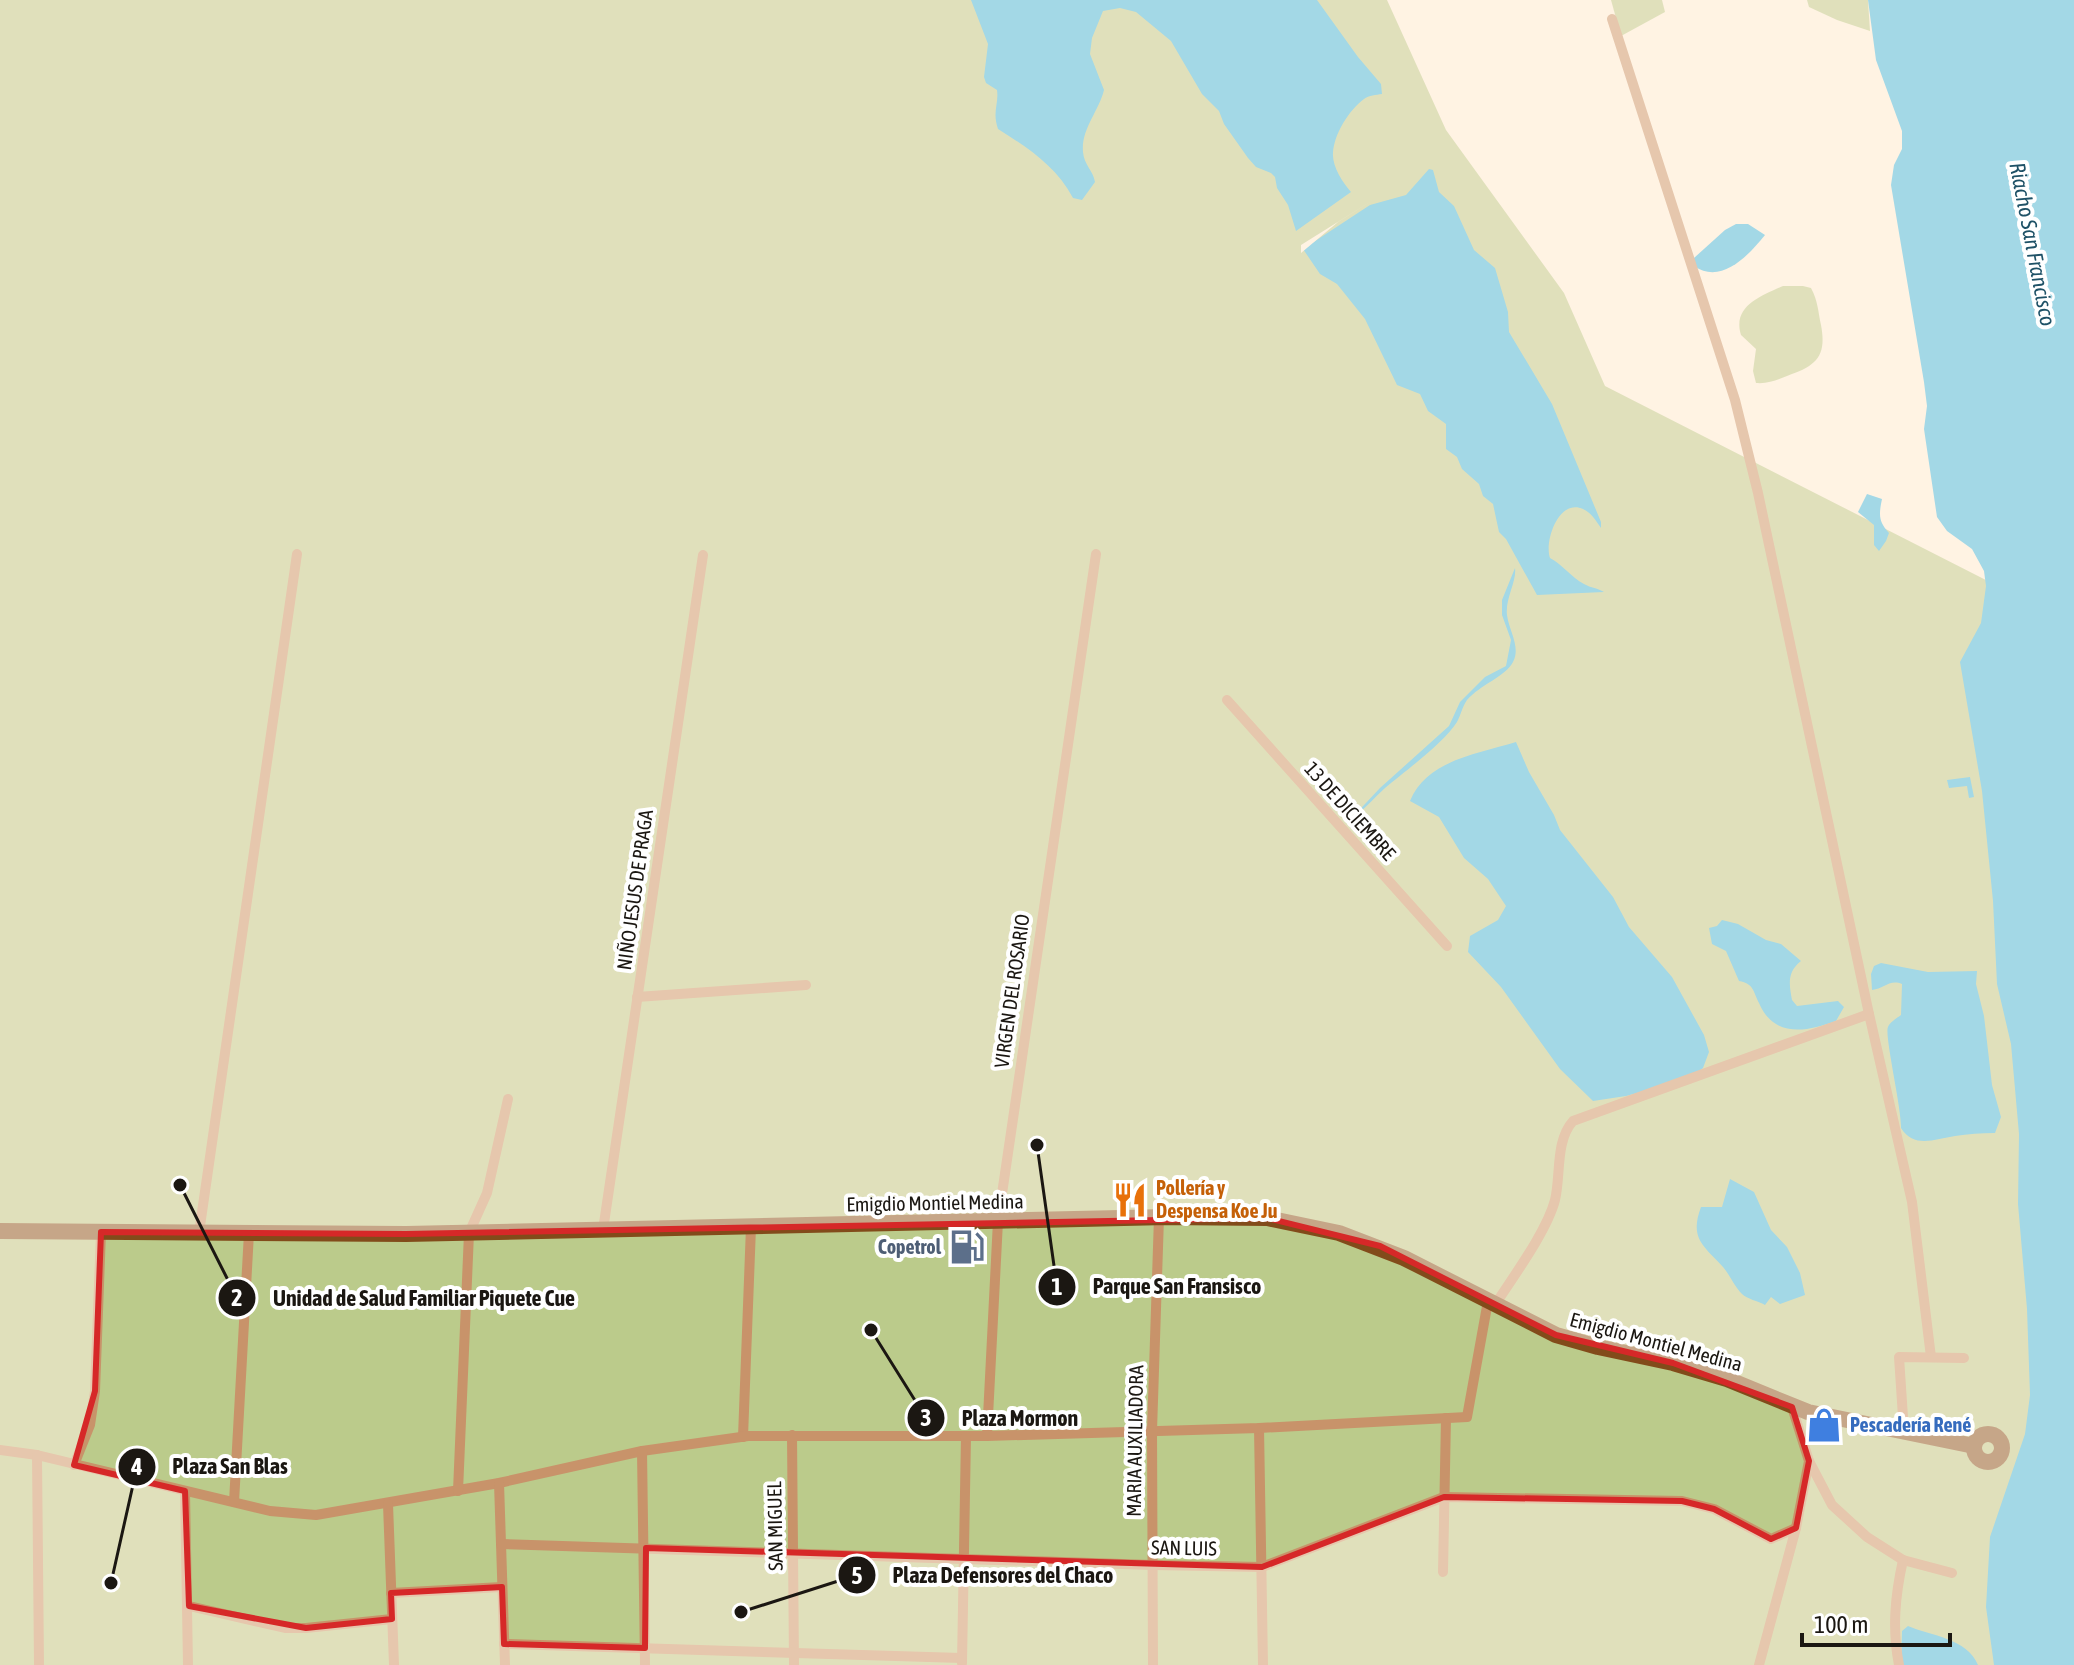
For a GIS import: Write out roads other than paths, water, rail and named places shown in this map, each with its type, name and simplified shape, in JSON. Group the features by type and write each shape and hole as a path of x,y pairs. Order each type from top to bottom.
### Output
{"main road":[{"name":"Emigdio Montiel Medina","path":"0,1231 469,1233 1159,1217 1267,1218 1322,1228 1380,1246 1556,1335 1727,1379 1792,1407 1974,1446"}],"street":[{"path":"1612,19 1740,419 1758,493 1912,1202 1931,1357"},
{"path":"199,1233 297,554"},
{"name":"VIRGEN DEL ROSARIO","path":"987,1436 998,1221 1096,554"},
{"name":"NIÑO JESUS DE PRAGA","path":"603,1230 703,555"},
{"name":"13 DE DICIEMBRE","path":"1227,700 1447,946"},
{"path":"637,997 806,985"},
{"path":"0,1450 37,1455 270,1511 306,1515 458,1491 642,1451 743,1437 987,1436 1446,1421 1467,1417 1492,1303 1548,1219 1555,1202 1564,1137 1573,1121 1869,1014"},
{"path":"458,1491 469,1233 487,1193 508,1099"},
{"name":"MARIA AUXILIADORA","path":"1153,1665 1152,1431 1159,1217"},
{"path":"743,1437 751,1227"},
{"path":"74,1465 90,1425 95,1391 101,1232"},
{"path":"234,1502 249,1233"},
{"path":"1904,1432 1899,1357 1964,1358"},
{"path":"1792,1407 1809,1461 1832,1505 1867,1537 1903,1560 1952,1573"},
{"path":"1443,1572 1446,1421"},
{"path":"1259,1428 1263,1665"},
{"name":"SAN MIGUEL","path":"792,1435 794,1659"},
{"path":"504,1644 645,1648 794,1659 962,1662 966,1436"},
{"path":"642,1451 646,1548 645,1665"},
{"path":"37,1455 39,1665"},
{"path":"1759,1665 1796,1528 1809,1461"},
{"path":"499,1483 505,1665"},
{"path":"185,1491 188,1665"},
{"name":"SAN LUIS","path":"501,1544 1262,1567 1444,1497 1682,1501 1714,1509 1771,1539 1796,1528"},
{"path":"388,1504 394,1665"},
{"path":"1899,1665 1894,1635 1896,1591 1903,1560"},
{"path":"391,1593 502,1587"},
{"path":"189,1606 285,1628 392,1619"}],"water":[{"path":"971,0 1317,0 1381,84 1382,94 1366,98 1348,116 1334,146 1336,168 1351,192 1296,231 1275,177 1256,167 1248,158 1224,124 1219,111 1202,94 1171,41 1136,12 1120,8 1103,11 1092,38 1090,54 1104,90 1087,128 1083,152 1095,182 1082,200 1073,198 1050,167 998,129 997,90 986,83 984,77 988,44"},
{"name":"Riacho San Francisco","path":"1868,0 2074,0 2074,1665 1994,1665 1986,1607 1990,1537 2025,1434 2030,1395 2018,1204 2019,1134 2011,1044 1997,984 1993,901 1982,791 1960,662 1981,623 1986,586 1984,571 1972,549 1947,531 1937,517 1924,429 1927,406 1924,382 1891,185 1894,165 1902,149 1902,131 1876,60"},
{"path":"1429,169 1433,170 1439,192 1454,206 1474,250 1495,268 1508,312 1509,332 1552,404 1601,522 1601,528 1583,509 1574,507 1567,510 1560,515 1551,532 1550,558 1579,581 1604,592 1537,595 1499,532 1493,504 1483,496 1479,484 1462,469 1457,457 1446,449 1446,424 1428,411 1420,394 1397,385 1365,319 1337,284 1320,274 1303,249 1370,205 1406,195"},
{"path":"1736,224 1748,224 1765,235 1742,259 1724,270 1704,271 1694,266 1694,258"},
{"path":"1867,494 1882,499 1880,517 1889,533 1879,551 1874,545 1874,525 1858,512"},
{"path":"1515,568 1507,609 1515,645 1515,656 1510,667 1467,700 1457,722 1443,739 1349,821 1380,788 1449,726 1460,702 1485,677 1506,666 1511,640 1502,615 1502,600"},
{"path":"1516,742 1560,830 1613,897 1629,927 1672,977 1704,1035 1709,1052 1703,1068 1690,1079 1626,1096 1593,1101 1560,1069 1501,987 1468,952 1470,936 1498,920 1506,906 1488,879 1464,858 1439,817 1410,801 1428,776 1441,767"},
{"path":"1970,777 1974,797 1969,798 1967,786 1949,788 1947,780"},
{"path":"1722,920 1781,944 1801,961 1793,969 1790,979 1792,1000 1797,1006 1838,1001 1844,1007 1836,1021 1802,1029 1782,1027 1773,1022 1765,1014 1750,986 1739,981 1726,951 1712,944 1709,928 1717,926"},
{"path":"1881,963 1928,972 1977,971 1976,984 1984,1016 1992,1085 2001,1117 1995,1133 1919,1141 1912,1139 1901,1128 1887,1033 1889,1025 1901,1015 1902,984 1894,983 1872,990 1871,974 1874,966"},
{"path":"1730,1179 1754,1192 1771,1230 1787,1247 1800,1273 1805,1295 1780,1304 1771,1297 1765,1305 1747,1297 1700,1241 1697,1227 1701,1207 1722,1207"},
{"path":"1908,1626 1957,1643 1973,1656 1978,1665 1901,1665 1902,1631"}],"place":[{"name":"Parque San Fransisco","path":"1037,1145"},
{"name":"Unidad de Salud Familiar Piquete Cue","path":"180,1185"},
{"name":"Pollería y Despensa Koe Ju","path":"1130,1200"},
{"name":"Copetrol","path":"967,1247"},
{"name":"Plaza Mormon","path":"871,1330"},
{"name":"Pescadería René","path":"1824,1425"},
{"name":"Plaza San Blas","path":"111,1583"},
{"name":"Plaza Defensores del Chaco","path":"741,1612"}]}
